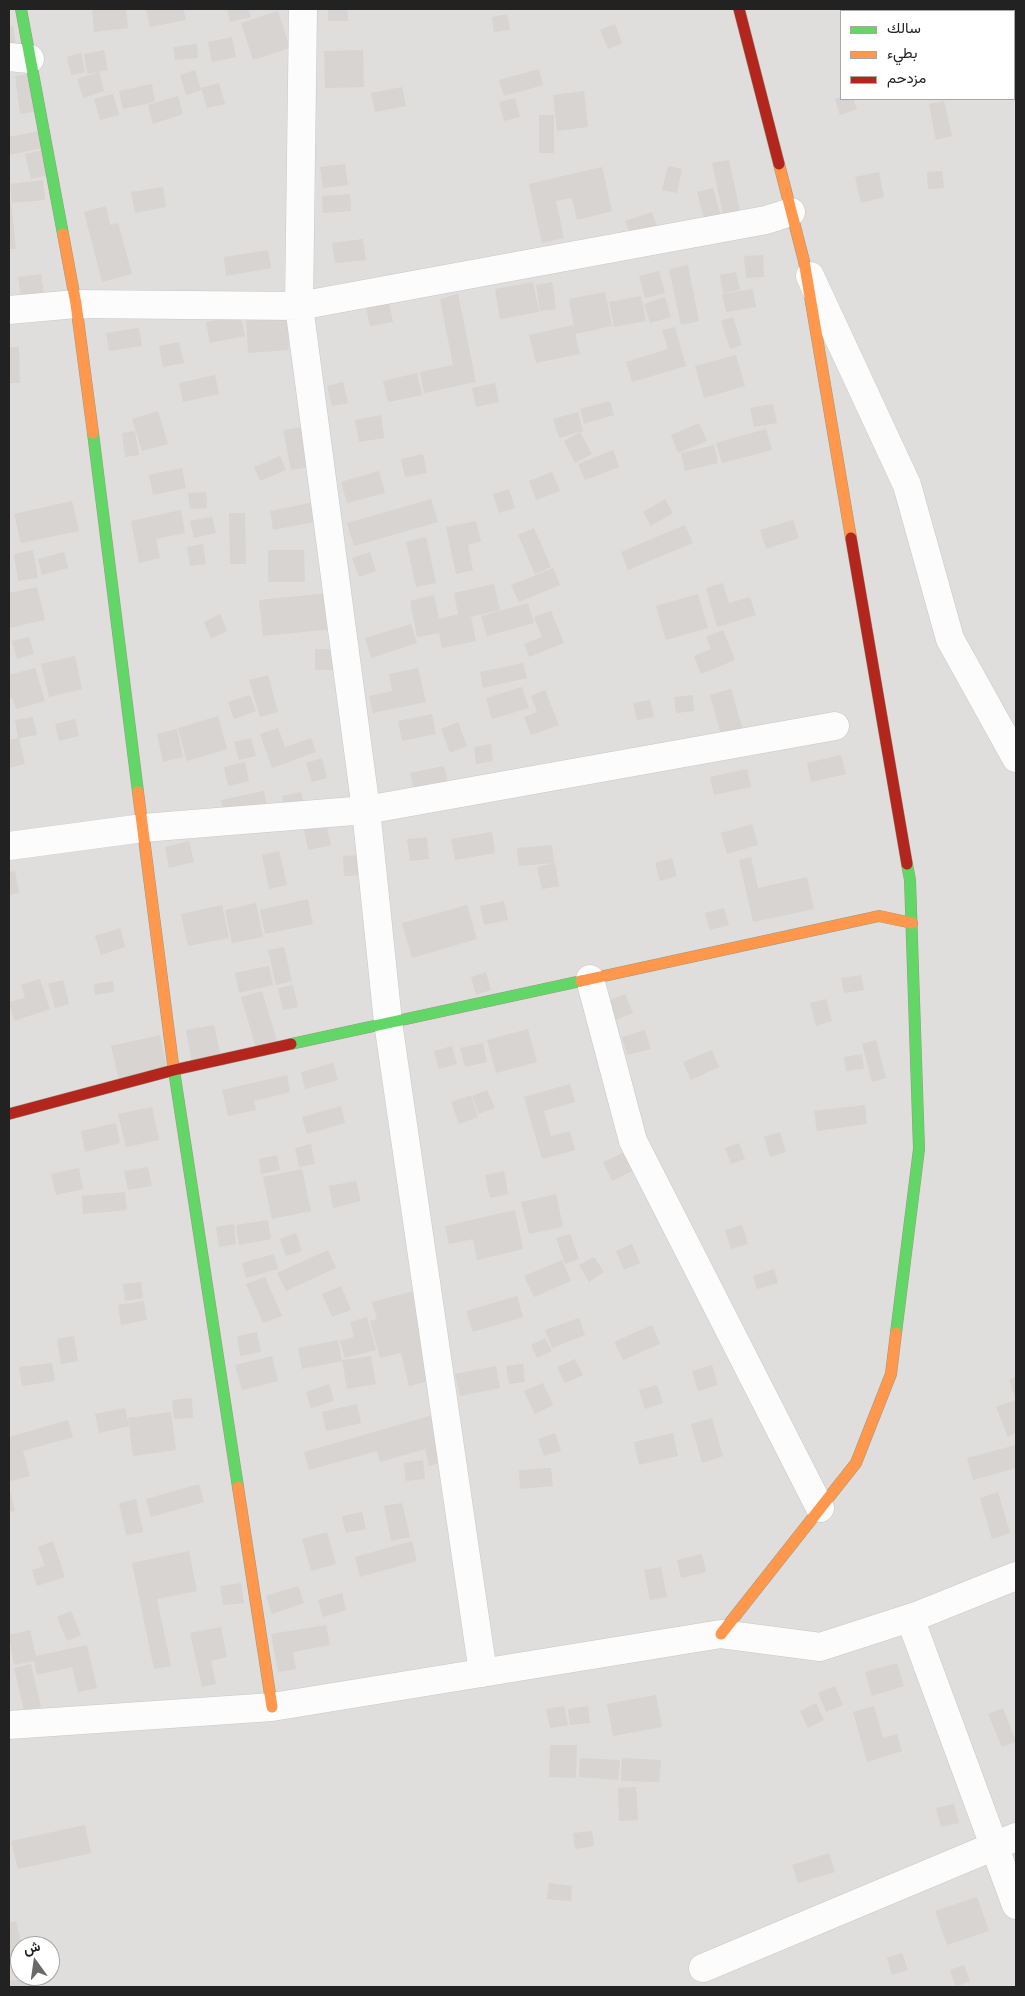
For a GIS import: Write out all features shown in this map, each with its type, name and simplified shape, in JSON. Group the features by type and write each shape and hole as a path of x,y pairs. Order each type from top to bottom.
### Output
{"street":[{"path":"21,9 20,58 76,304 174,1070 272,1707"},
{"path":"303,9 299,306 366,810 388,1022 484,1673"},
{"path":"721,1634 856,1463 891,1374 919,1149 910,880 804,261 739,9"},
{"path":"9,310 76,304 299,306 766,220 791,212"},
{"path":"804,261 907,485 950,639 1016,758"},
{"path":"9,846 143,828 366,810 835,726"},
{"path":"9,1114 174,1070 879,916 912,923"},
{"path":"590,979 634,1141 820,1508"},
{"path":"9,1724 272,1707 721,1634 820,1647 910,1618 1016,1576"},
{"path":"910,1618 1005,1841 1016,1905"},
{"path":"703,1968 1005,1841"}],"shaded area":[{"path":"9,9 1016,9 1016,1987 9,1987"}],"building":[{"path":"92,9 126,9 128,28 94,32"},
{"path":"146,9 183,9 186,20 150,27"},
{"path":"227,9 248,9 251,17 230,22"},
{"path":"328,9 347,9 348,21 328,21"},
{"path":"278,11 290,48 253,60 241,23"},
{"path":"507,14 510,30 494,32 492,17"},
{"path":"615,24 622,43 608,49 600,30"},
{"path":"9,26 13,26 17,50 9,52"},
{"path":"232,37 236,57 212,62 208,42"},
{"path":"197,44 198,58 175,60 173,47"},
{"path":"104,50 108,70 87,74 84,54"},
{"path":"363,50 364,87 325,88 324,51"},
{"path":"81,53 85,72 71,75 67,57"},
{"path":"539,69 543,85 504,96 499,80"},
{"path":"195,70 201,90 186,95 180,75"},
{"path":"99,72 104,91 83,98 77,79"},
{"path":"33,73 39,111 20,114 15,76"},
{"path":"219,83 225,104 207,108 201,88"},
{"path":"152,84 155,102 123,109 119,91"},
{"path":"402,87 406,106 375,112 371,93"},
{"path":"584,91 588,127 557,131 553,95"},
{"path":"113,94 119,115 100,120 94,99"},
{"path":"178,96 183,114 153,124 148,105"},
{"path":"840,97 840,100 853,100 857,109 840,115 835,99"},
{"path":"515,98 520,117 504,121 499,102"},
{"path":"944,101 952,136 936,140 929,104"},
{"path":"539,115 554,115 554,153 539,153"},
{"path":"39,131 43,148 9,155 9,137"},
{"path":"43,150 49,175 31,179 25,154"},
{"path":"729,160 741,216 724,219 712,163"},
{"path":"345,164 348,185 323,188 320,167"},
{"path":"668,166 682,169 677,193 662,190"},
{"path":"602,167 612,211 577,220 572,198 556,201 564,238 542,243 529,184"},
{"path":"942,171 944,188 928,189 927,172"},
{"path":"879,172 884,197 861,203 855,177"},
{"path":"43,180 45,200 12,203 10,184"},
{"path":"163,187 166,207 135,213 131,192"},
{"path":"713,188 721,217 705,222 697,192"},
{"path":"350,194 351,211 323,213 322,196"},
{"path":"9,203 11,203 16,249 9,249"},
{"path":"106,206 110,225 118,223 132,274 102,282 84,212"},
{"path":"652,212 657,227 631,236 625,221"},
{"path":"363,239 366,260 335,263 332,243"},
{"path":"268,250 271,268 226,276 224,257"},
{"path":"763,255 764,277 746,278 744,256"},
{"path":"688,265 699,321 681,325 669,269"},
{"path":"659,271 665,293 645,298 639,276"},
{"path":"736,272 740,290 723,293 720,275"},
{"path":"41,274 44,294 21,297 18,277"},
{"path":"533,282 539,312 500,319 495,289"},
{"path":"552,282 556,309 540,311 536,285"},
{"path":"753,289 756,307 726,312 722,294"},
{"path":"605,292 612,326 575,334 569,299"},
{"path":"458,294 476,382 424,393 420,372 453,365 440,299"},
{"path":"641,296 646,321 614,327 609,302"},
{"path":"665,297 671,317 650,323 644,304"},
{"path":"389,302 393,322 370,326 366,307"},
{"path":"240,315 245,336 210,343 206,322"},
{"path":"287,315 289,350 248,353 246,317"},
{"path":"733,317 742,345 730,349 721,321"},
{"path":"573,325 580,354 536,363 529,335"},
{"path":"675,327 686,366 632,382 626,362 668,349 662,330"},
{"path":"139,328 142,346 109,351 106,333"},
{"path":"179,342 184,363 163,367 159,346"},
{"path":"9,347 19,347 20,383 9,383"},
{"path":"736,355 745,386 704,398 695,366"},
{"path":"417,373 422,395 388,402 383,381"},
{"path":"215,375 219,394 183,402 179,383"},
{"path":"343,382 348,403 332,406 327,386"},
{"path":"495,383 499,402 476,407 472,388"},
{"path":"610,401 614,415 584,424 580,409"},
{"path":"773,404 777,423 754,427 750,408"},
{"path":"158,411 168,444 142,451 132,419"},
{"path":"578,412 583,431 559,438 553,419"},
{"path":"381,415 384,438 359,442 355,420"},
{"path":"699,423 707,441 678,453 671,435"},
{"path":"301,427 309,467 291,470 283,430"},
{"path":"766,429 772,450 722,463 716,443"},
{"path":"135,431 139,455 125,457 122,433"},
{"path":"580,432 592,454 575,463 564,441"},
{"path":"714,445 718,463 685,471 681,453"},
{"path":"613,450 619,467 585,480 578,464"},
{"path":"423,454 427,473 405,477 401,459"},
{"path":"280,456 286,470 260,481 254,467"},
{"path":"182,468 186,488 153,495 149,475"},
{"path":"379,471 385,493 347,503 341,482"},
{"path":"552,472 560,491 536,500 529,481"},
{"path":"509,489 515,508 499,513 493,494"},
{"path":"206,492 207,508 190,509 188,493"},
{"path":"431,499 438,522 354,546 347,523"},
{"path":"665,499 673,513 651,526 643,512"},
{"path":"72,501 79,531 21,543 14,514"},
{"path":"315,502 319,521 273,530 270,511"},
{"path":"181,510 185,533 156,539 160,558 139,563 131,521"},
{"path":"229,513 245,513 246,564 230,564"},
{"path":"212,517 216,533 194,538 190,521"},
{"path":"793,520 799,538 766,549 760,530"},
{"path":"476,521 481,541 468,545 473,570 456,574 446,527"},
{"path":"685,525 693,543 628,570 621,552"},
{"path":"534,528 551,567 535,574 518,535"},
{"path":"426,537 436,583 416,587 406,542"},
{"path":"203,544 206,564 190,566 187,547"},
{"path":"33,550 38,578 18,581 14,554"},
{"path":"268,550 304,550 305,582 268,582"},
{"path":"64,552 68,568 42,575 38,559"},
{"path":"370,552 376,571 359,577 352,558"},
{"path":"553,568 560,585 519,602 511,585"},
{"path":"723,583 729,603 750,597 756,615 717,627 706,588"},
{"path":"494,584 500,610 471,617 476,641 442,648 439,633 417,637 410,601 434,595 439,619 458,614 454,593"},
{"path":"37,587 45,620 9,628 9,593"},
{"path":"329,593 333,629 263,636 259,600"},
{"path":"698,594 708,628 666,640 656,606"},
{"path":"528,603 534,623 487,636 481,616"},
{"path":"551,611 564,643 529,657 524,644 542,637 534,617"},
{"path":"220,614 227,631 211,639 204,622"},
{"path":"411,624 417,643 371,658 365,638"},
{"path":"723,630 735,660 701,674 694,656 711,649 706,637"},
{"path":"29,637 34,654 17,659 12,641"},
{"path":"315,649 335,649 335,670 315,670"},
{"path":"75,656 82,689 49,697 41,664"},
{"path":"523,663 527,678 483,688 480,672"},
{"path":"35,668 45,701 16,709 12,697 9,698 9,675"},
{"path":"418,668 426,702 373,713 369,696 392,691 389,674"},
{"path":"268,675 278,712 260,717 249,680"},
{"path":"522,687 529,708 492,719 486,698"},
{"path":"731,689 745,737 723,742 710,695"},
{"path":"545,690 559,725 531,735 524,717 537,712 531,696"},
{"path":"250,695 256,711 234,719 228,702"},
{"path":"693,695 694,711 676,713 674,697"},
{"path":"650,700 654,717 637,720 633,703"},
{"path":"432,714 436,734 402,741 398,721"},
{"path":"218,716 227,749 187,761 178,728"},
{"path":"33,717 37,735 19,738 25,764 9,768 9,740 18,738 15,720"},
{"path":"75,719 79,736 59,741 55,724"},
{"path":"458,722 467,746 450,753 441,729"},
{"path":"278,728 285,747 311,738 316,752 272,768 260,734"},
{"path":"177,729 183,757 163,762 157,734"},
{"path":"251,738 256,756 239,760 234,742"},
{"path":"491,744 493,761 476,764 474,747"},
{"path":"841,755 846,774 811,782 807,763"},
{"path":"322,758 327,778 312,782 306,763"},
{"path":"245,762 249,781 228,786 224,767"},
{"path":"444,766 448,784 414,791 410,773"},
{"path":"747,769 751,787 714,795 710,777"},
{"path":"264,791 267,807 225,817 221,800"},
{"path":"301,792 306,812 287,816 282,796"},
{"path":"752,824 758,845 727,854 721,833"},
{"path":"326,825 331,845 308,850 304,830"},
{"path":"492,832 495,853 455,860 451,839"},
{"path":"427,837 429,859 410,861 407,839"},
{"path":"189,841 194,862 169,868 165,847"},
{"path":"552,845 554,863 519,866 517,848"},
{"path":"279,851 287,885 269,889 262,855"},
{"path":"360,855 361,875 344,876 343,856"},
{"path":"751,857 758,888 807,877 814,909 753,922 739,860"},
{"path":"672,858 677,876 660,881 655,863"},
{"path":"555,863 559,886 542,889 537,867"},
{"path":"15,871 19,893 9,895 9,872"},
{"path":"308,899 313,924 265,934 260,910"},
{"path":"504,901 508,920 484,925 480,906"},
{"path":"256,903 263,937 232,943 225,910"},
{"path":"222,905 229,938 188,946 181,914"},
{"path":"467,905 477,939 412,958 402,923"},
{"path":"724,908 729,925 710,930 705,913"},
{"path":"120,928 125,947 101,955 95,936"},
{"path":"284,947 292,981 276,985 268,950"},
{"path":"269,966 273,985 239,993 235,973"},
{"path":"486,972 491,990 476,995 471,977"},
{"path":"861,975 864,990 844,993 841,978"},
{"path":"40,979 50,1009 14,1021 9,1002 25,998 21,985"},
{"path":"63,980 69,1004 55,1008 48,984"},
{"path":"113,981 114,992 95,995 94,984"},
{"path":"293,985 298,1007 283,1010 278,988"},
{"path":"262,991 278,1044 257,1051 241,997"},
{"path":"625,994 633,1013 616,1020 608,1001"},
{"path":"826,999 832,1021 816,1026 810,1003"},
{"path":"214,1025 221,1057 192,1063 186,1030"},
{"path":"528,1029 537,1062 496,1073 487,1040"},
{"path":"645,1030 651,1049 627,1055 622,1037"},
{"path":"160,1035 168,1073 120,1084 111,1046"},
{"path":"876,1040 886,1078 872,1082 862,1044"},
{"path":"483,1043 487,1062 465,1067 460,1048"},
{"path":"452,1046 457,1064 439,1069 434,1051"},
{"path":"712,1050 719,1067 691,1080 683,1062"},
{"path":"862,1054 864,1069 846,1071 844,1057"},
{"path":"333,1063 338,1080 305,1089 301,1072"},
{"path":"287,1075 290,1092 254,1101 256,1110 228,1116 222,1090"},
{"path":"570,1084 575,1102 544,1111 551,1136 570,1131 575,1150 542,1159 524,1097"},
{"path":"487,1090 495,1108 479,1114 472,1096"},
{"path":"471,1095 478,1117 459,1124 451,1102"},
{"path":"865,1105 867,1124 817,1131 814,1111"},
{"path":"341,1106 345,1123 307,1134 302,1117"},
{"path":"152,1107 159,1140 126,1147 118,1114"},
{"path":"116,1123 120,1143 85,1152 81,1131"},
{"path":"780,1132 786,1152 770,1157 764,1137"},
{"path":"739,1143 745,1159 731,1164 725,1148"},
{"path":"311,1144 315,1164 299,1167 295,1148"},
{"path":"625,1152 634,1170 612,1181 603,1162"},
{"path":"277,1155 280,1170 261,1174 259,1159"},
{"path":"148,1167 152,1186 128,1190 124,1171"},
{"path":"79,1168 83,1189 56,1195 51,1174"},
{"path":"302,1169 311,1211 272,1219 263,1177"},
{"path":"504,1171 508,1194 490,1198 485,1175"},
{"path":"356,1181 361,1201 333,1208 329,1186"},
{"path":"125,1192 127,1210 83,1214 82,1196"},
{"path":"556,1194 563,1227 529,1234 521,1202"},
{"path":"515,1210 523,1249 477,1260 473,1239 449,1244 445,1226"},
{"path":"268,1220 271,1239 239,1245 236,1225"},
{"path":"234,1224 236,1244 219,1247 216,1227"},
{"path":"742,1225 748,1244 731,1249 725,1230"},
{"path":"296,1233 302,1251 286,1256 280,1239"},
{"path":"570,1234 579,1259 565,1264 556,1238"},
{"path":"632,1244 640,1263 624,1270 616,1251"},
{"path":"328,1250 336,1268 286,1291 277,1273"},
{"path":"274,1254 278,1269 246,1278 242,1263"},
{"path":"594,1257 604,1272 589,1282 579,1265"},
{"path":"562,1260 571,1281 534,1297 524,1276"},
{"path":"774,1269 778,1283 757,1289 753,1276"},
{"path":"265,1277 282,1316 263,1323 246,1284"},
{"path":"141,1282 143,1298 125,1301 123,1284"},
{"path":"341,1286 351,1310 332,1317 322,1294"},
{"path":"418,1290 432,1345 421,1348 429,1381 409,1386 401,1353 380,1358 370,1321 377,1319 372,1302"},
{"path":"517,1296 523,1317 473,1332 466,1311"},
{"path":"144,1301 147,1320 121,1325 118,1305"},
{"path":"367,1317 376,1350 345,1358 340,1341 354,1337 350,1322"},
{"path":"579,1318 585,1335 552,1348 545,1330"},
{"path":"652,1325 660,1344 623,1360 614,1342"},
{"path":"257,1332 261,1352 240,1356 237,1336"},
{"path":"74,1336 78,1361 61,1364 57,1339"},
{"path":"545,1338 552,1351 537,1358 531,1345"},
{"path":"338,1340 342,1361 302,1369 298,1348"},
{"path":"272,1356 278,1381 242,1390 235,1365"},
{"path":"371,1356 376,1384 347,1389 342,1360"},
{"path":"575,1359 583,1375 565,1383 557,1367"},
{"path":"52,1363 55,1381 22,1386 19,1367"},
{"path":"523,1364 525,1382 509,1384 506,1366"},
{"path":"712,1365 718,1385 698,1391 692,1371"},
{"path":"496,1366 500,1388 460,1396 455,1374"},
{"path":"1016,1377 1016,1400 1009,1380"},
{"path":"543,1383 553,1405 535,1414 524,1391"},
{"path":"329,1384 334,1401 311,1408 306,1392"},
{"path":"657,1385 663,1403 645,1409 639,1390"},
{"path":"192,1398 193,1418 174,1419 172,1400"},
{"path":"1016,1400 1016,1433 1008,1437 996,1407"},
{"path":"357,1404 361,1423 326,1431 322,1412"},
{"path":"125,1408 129,1426 99,1433 95,1414"},
{"path":"171,1412 176,1450 133,1456 128,1418"},
{"path":"433,1415 446,1461 429,1466 425,1449 380,1462 377,1451 309,1470 304,1452"},
{"path":"712,1418 723,1456 702,1463 691,1424"},
{"path":"68,1420 73,1437 23,1451 30,1476 11,1481 9,1474 9,1437"},
{"path":"555,1433 561,1451 544,1456 538,1439"},
{"path":"673,1433 678,1456 639,1465 634,1442"},
{"path":"1016,1445 1016,1468 973,1480 967,1458"},
{"path":"423,1460 425,1479 406,1481 404,1463"},
{"path":"551,1468 553,1486 520,1489 519,1470"},
{"path":"199,1484 204,1502 151,1517 146,1499"},
{"path":"9,1488 15,1511 9,1512"},
{"path":"998,1492 1010,1533 992,1539 980,1498"},
{"path":"136,1499 143,1532 126,1535 119,1503"},
{"path":"402,1503 410,1537 391,1541 384,1506"},
{"path":"362,1512 366,1529 346,1533 342,1516"},
{"path":"327,1532 336,1564 311,1571 302,1539"},
{"path":"53,1541 65,1577 37,1586 32,1570 45,1566 38,1547"},
{"path":"412,1541 417,1561 360,1577 355,1557"},
{"path":"189,1551 197,1591 157,1599 171,1666 154,1669 132,1563"},
{"path":"702,1554 706,1572 681,1578 677,1560"},
{"path":"661,1567 667,1597 650,1600 644,1570"},
{"path":"241,1583 244,1603 223,1605 220,1586"},
{"path":"298,1586 304,1603 272,1614 266,1596"},
{"path":"342,1593 346,1610 323,1617 318,1600"},
{"path":"71,1611 81,1635 67,1641 57,1617"},
{"path":"326,1625 330,1645 293,1652 296,1669 278,1672 271,1634"},
{"path":"221,1627 227,1657 211,1661 216,1684 202,1687 190,1633"},
{"path":"30,1630 36,1656 87,1645 97,1688 78,1692 72,1667 37,1675 34,1661 14,1665 9,1635"},
{"path":"897,1663 904,1686 872,1696 865,1672"},
{"path":"31,1664 41,1707 24,1710 14,1668"},
{"path":"835,1686 843,1705 826,1712 818,1693"},
{"path":"656,1695 662,1727 613,1736 607,1704"},
{"path":"816,1703 824,1720 808,1728 800,1711"},
{"path":"564,1706 568,1725 550,1728 546,1709"},
{"path":"588,1706 590,1723 570,1725 568,1709"},
{"path":"874,1706 883,1738 897,1734 902,1751 867,1762 853,1712"},
{"path":"1003,1708 1016,1742 1002,1747 988,1714"},
{"path":"550,1745 577,1745 576,1778 549,1777"},
{"path":"580,1758 620,1760 618,1780 579,1777"},
{"path":"622,1758 661,1760 659,1782 621,1781"},
{"path":"636,1787 638,1820 619,1821 618,1788"},
{"path":"954,1804 959,1823 941,1827 936,1808"},
{"path":"85,1825 91,1853 18,1869 11,1841"},
{"path":"592,1831 594,1846 575,1849 573,1833"},
{"path":"829,1853 835,1872 798,1883 792,1865"},
{"path":"549,1883 572,1886 571,1901 547,1899"},
{"path":"977,1897 989,1931 947,1945 935,1911"},
{"path":"16,1921 20,1936 10,1936 9,1958 9,1923"},
{"path":"902,1953 908,1970 892,1975 887,1958"},
{"path":"964,1965 970,1981 956,1987 950,1970"},
{"path":"9,1981 10,1986 31,1987 9,1987"}],"traffic: fast":[{"path":"21,9 63,234"},
{"path":"93,433 138,792"},
{"path":"896,1333 919,1149 910,880 907,864"},
{"path":"291,1044 581,981"},
{"path":"173,1064 238,1487"}],"traffic: slow":[{"path":"779,164 804,261 851,538"},
{"path":"63,234 76,304 93,433"},
{"path":"138,792 173,1064"},
{"path":"581,981 879,916 912,923"},
{"path":"721,1634 856,1463 891,1374 896,1333"},
{"path":"238,1487 272,1707"}],"traffic: jam":[{"path":"739,9 779,164"},
{"path":"851,538 907,864"},
{"path":"9,1114 174,1070 291,1044"}]}
